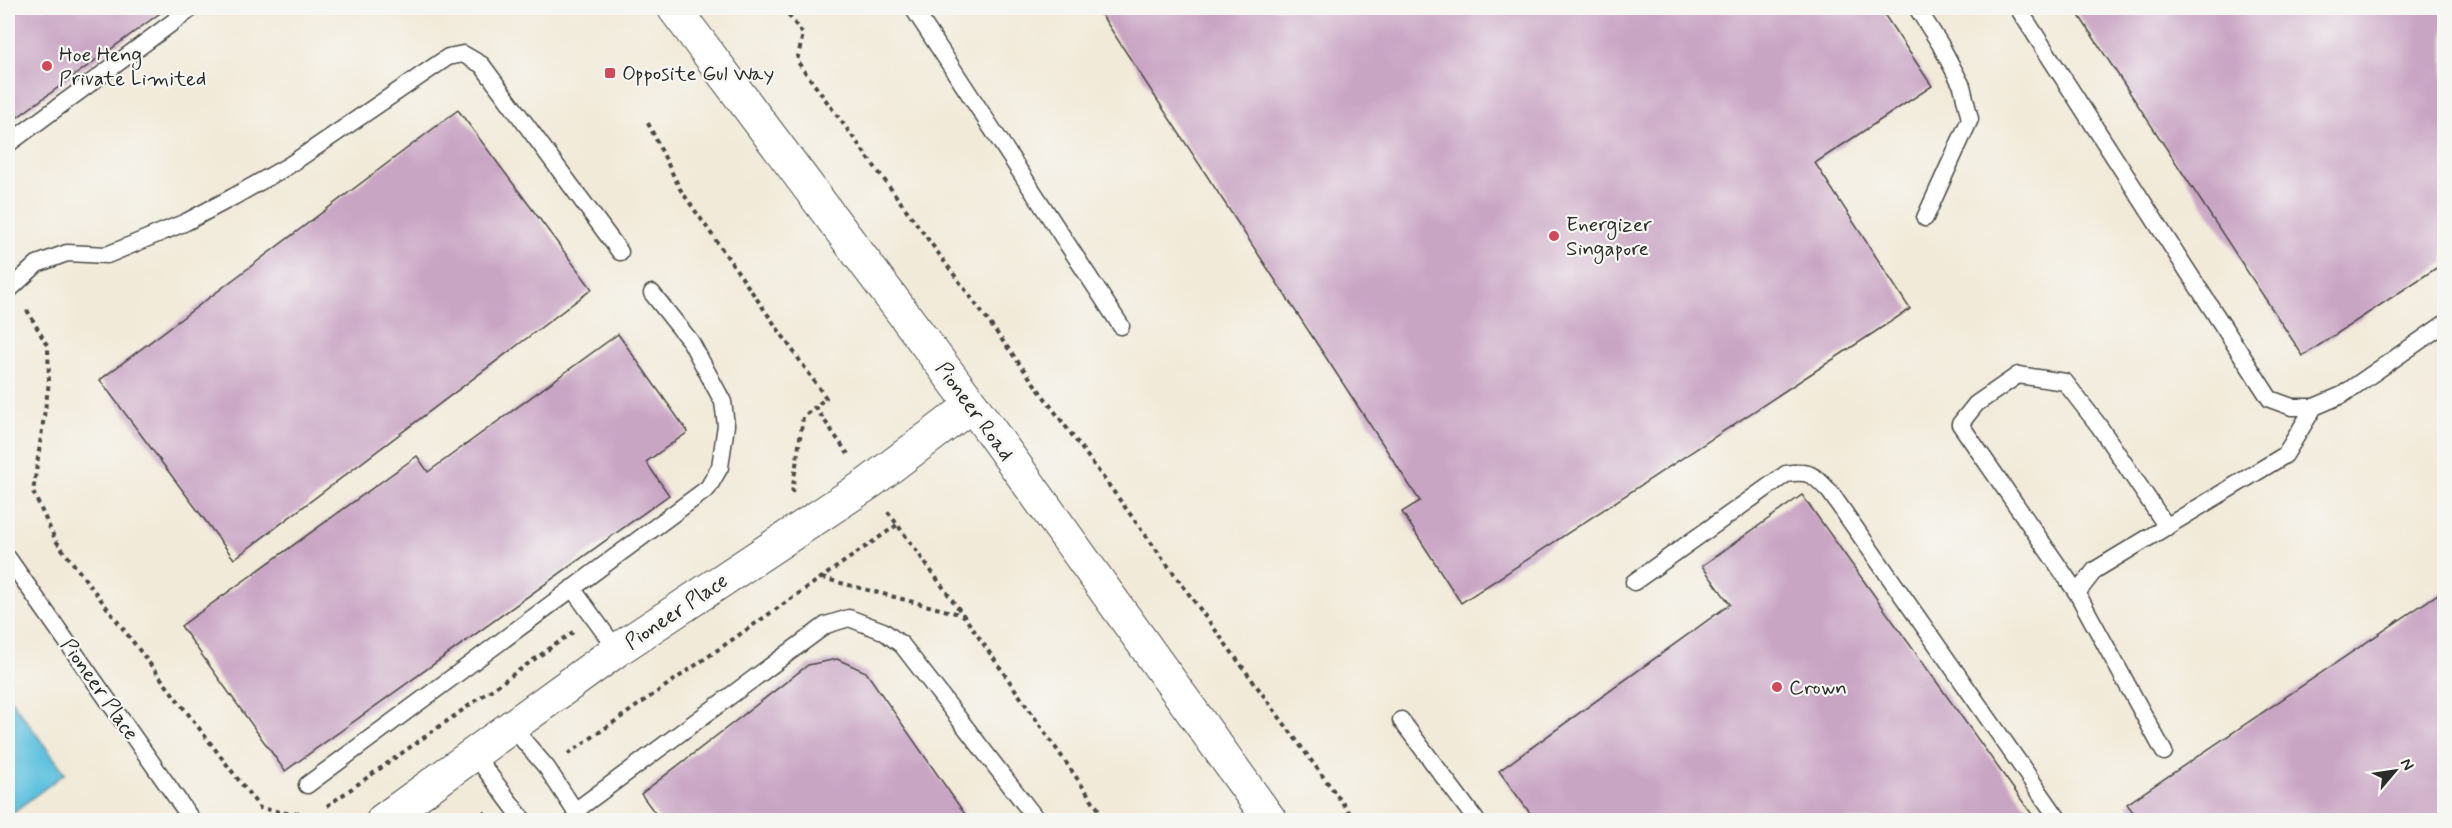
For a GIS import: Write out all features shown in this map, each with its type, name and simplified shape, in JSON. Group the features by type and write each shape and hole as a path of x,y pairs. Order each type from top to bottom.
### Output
{"main road":[{"name":"Pioneer Road","path":"674,8 972,405 1270,820"},
{"name":"Pioneer Place","path":"383,820 617,650 869,483 972,405"}],"lane":[{"path":"8,144 192,8"},
{"path":"913,8 1121,326"},
{"path":"1917,8 1940,44 1962,86 1970,119 1925,218"},
{"path":"2018,8 2270,399 2292,407 2314,407 2342,395 2445,324"},
{"path":"9,289 37,264 67,253 107,255 186,222 288,166 448,57 463,54 482,65 620,252"},
{"path":"307,785 708,488 720,467 726,425 723,402 691,342 652,293"},
{"path":"2163,752 2077,593 1960,424 1976,404 2018,375 2065,382 2099,426 2167,527"},
{"path":"2077,593 2095,570 2285,455 2314,407"},
{"path":"1634,582 1786,474 1800,472 1813,475 1830,492 2059,820"},
{"name":"Pioneer Place","path":"8,558 192,820"},
{"path":"572,588 617,650"},
{"path":"512,727 547,768 578,816 826,625 849,618 883,631 902,645 1037,820"},
{"path":"1401,720 1476,820"},
{"path":"474,754 523,820"}],"path":[{"path":"783,8 803,34 797,61 1354,820"},
{"path":"9,289 32,317 48,347 49,382 33,492 56,541 260,808 292,814"},
{"path":"792,496 803,417 815,407"},
{"path":"547,768 897,525"},
{"path":"821,578 964,616"},
{"path":"475,820 506,798"}],"water":[{"path":"8,696 65,773 8,816"}],"building":[{"name":"Hoe Heng Private Limited","path":"8,8 167,8 8,124"},
{"name":"Energizer Singapore","path":"1097,8 1880,8 1932,86 1815,163 1910,309 1461,603 1402,512 1420,501"},
{"path":"2074,8 2444,8 2444,263 2303,356"},
{"path":"458,110 592,289 234,559 100,380"},
{"path":"618,334 688,432 646,462 669,495 285,771 181,626 417,456 428,472"},
{"name":"Crown","path":"1802,495 2036,820 1535,820 1499,771 1730,604 1702,566"},
{"path":"2444,590 2444,820 2139,820 2127,804"},
{"path":"837,659 866,672 969,820 660,820 641,794 808,665"}],"place":[{"name":"Hoe Heng Private Limited","path":"47,66"},
{"name":"Opposite Gul Way","path":"610,73"},
{"name":"Energizer Singapore","path":"1554,236"},
{"name":"Crown","path":"1777,687"}]}
